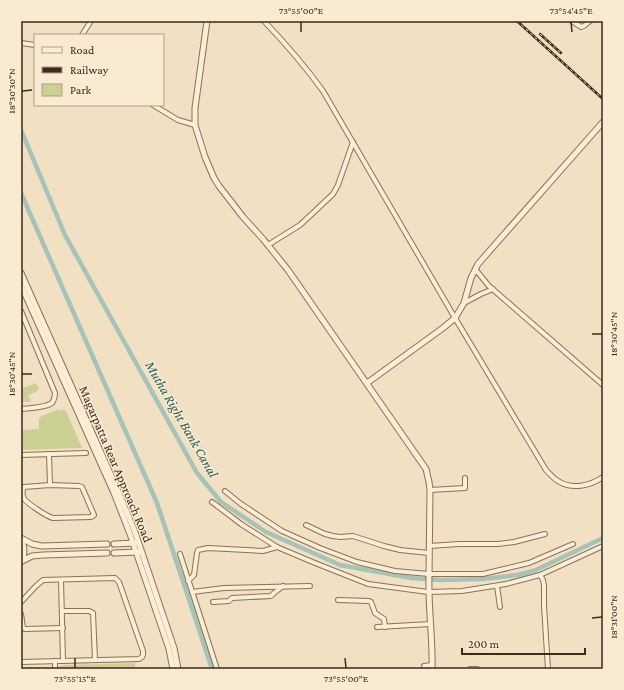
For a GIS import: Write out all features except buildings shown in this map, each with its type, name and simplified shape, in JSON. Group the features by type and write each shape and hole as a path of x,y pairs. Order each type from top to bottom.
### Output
{"street":[{"path":"83,34 91,21"},
{"path":"207,21 195,108 195,125 205,157 214,178 243,217 288,270 424,464 428,474 430,490 428,590 431,624 432,667 424,666"},
{"path":"264,21 314,78 323,91 455,318 551,476 564,485 580,486 593,483 603,477"},
{"path":"572,21 581,27 590,21"},
{"path":"21,43 34,45"},
{"path":"155,106 178,120 195,125"},
{"path":"367,383 455,318 464,303 475,269 484,257 603,122"},
{"path":"268,245 300,225 333,194 338,185 353,142"},
{"path":"475,269 483,280 603,385"},
{"name":"Magarpatta Rear Approach Road","path":"21,273 118,491 139,552 174,669"},
{"name":"Magarpatta Rear Approach Road","path":"21,285 136,543"},
{"path":"464,303 493,289"},
{"path":"21,311 55,393 55,398 51,403 40,407 21,409"},
{"path":"21,455 86,453"},
{"path":"49,454 50,485"},
{"path":"430,490 465,488 465,478"},
{"path":"50,485 82,487 94,515 91,517 49,517 24,499 22,495 22,489 24,487 50,485"},
{"path":"225,491 241,504 282,531 320,548 357,562 429,576 483,574 529,563 573,544"},
{"path":"212,502 241,524 277,547 368,584 428,590 462,591 497,586 540,575 603,546"},
{"path":"306,525 333,536 353,536 400,550 429,553"},
{"path":"429,546 498,544 514,542 545,534"},
{"path":"21,539 32,544 42,546 107,544"},
{"path":"21,539 24,550 24,556 21,561"},
{"path":"114,544 136,543"},
{"path":"188,581 194,575 197,553 201,548 263,551 277,547"},
{"path":"114,553 139,552"},
{"name":"Magarpatta Rear Approach Road","path":"139,552 174,648 178,669"},
{"path":"21,561 32,556 107,553"},
{"path":"180,554 217,669"},
{"path":"540,575 544,586 548,669"},
{"path":"21,602 43,580 115,578 119,582 143,655 139,659 21,662"},
{"path":"61,580 63,661"},
{"path":"213,602 229,601 232,598 271,596 284,586"},
{"path":"192,592 224,588 310,586"},
{"path":"497,586 500,607"},
{"path":"338,600 369,600 375,612 384,619 385,627"},
{"path":"62,611 89,611 93,613 95,660"},
{"path":"21,614 22,626 25,629 62,628"},
{"path":"377,627 431,624"},
{"path":"55,661 55,669"},
{"path":"470,669 477,668"}],"green space":[{"path":"36,383 39,388 36,392 28,395 31,402 21,402 21,389"},
{"path":"59,409 60,411 64,409 66,411 82,448 21,450 21,430 39,429 39,418"},
{"path":"135,663 135,669 58,669 58,667 64,665"}],"waterway":[{"name":"Mutha Right Bank Canal","path":"21,130 65,235 197,473 221,502 266,532 340,565 411,578 440,580 482,579 518,575 536,570 603,538"},
{"path":"21,193 157,503 212,669"}],"railway":[{"path":"517,21 603,99"},
{"path":"540,34 561,53"}]}
